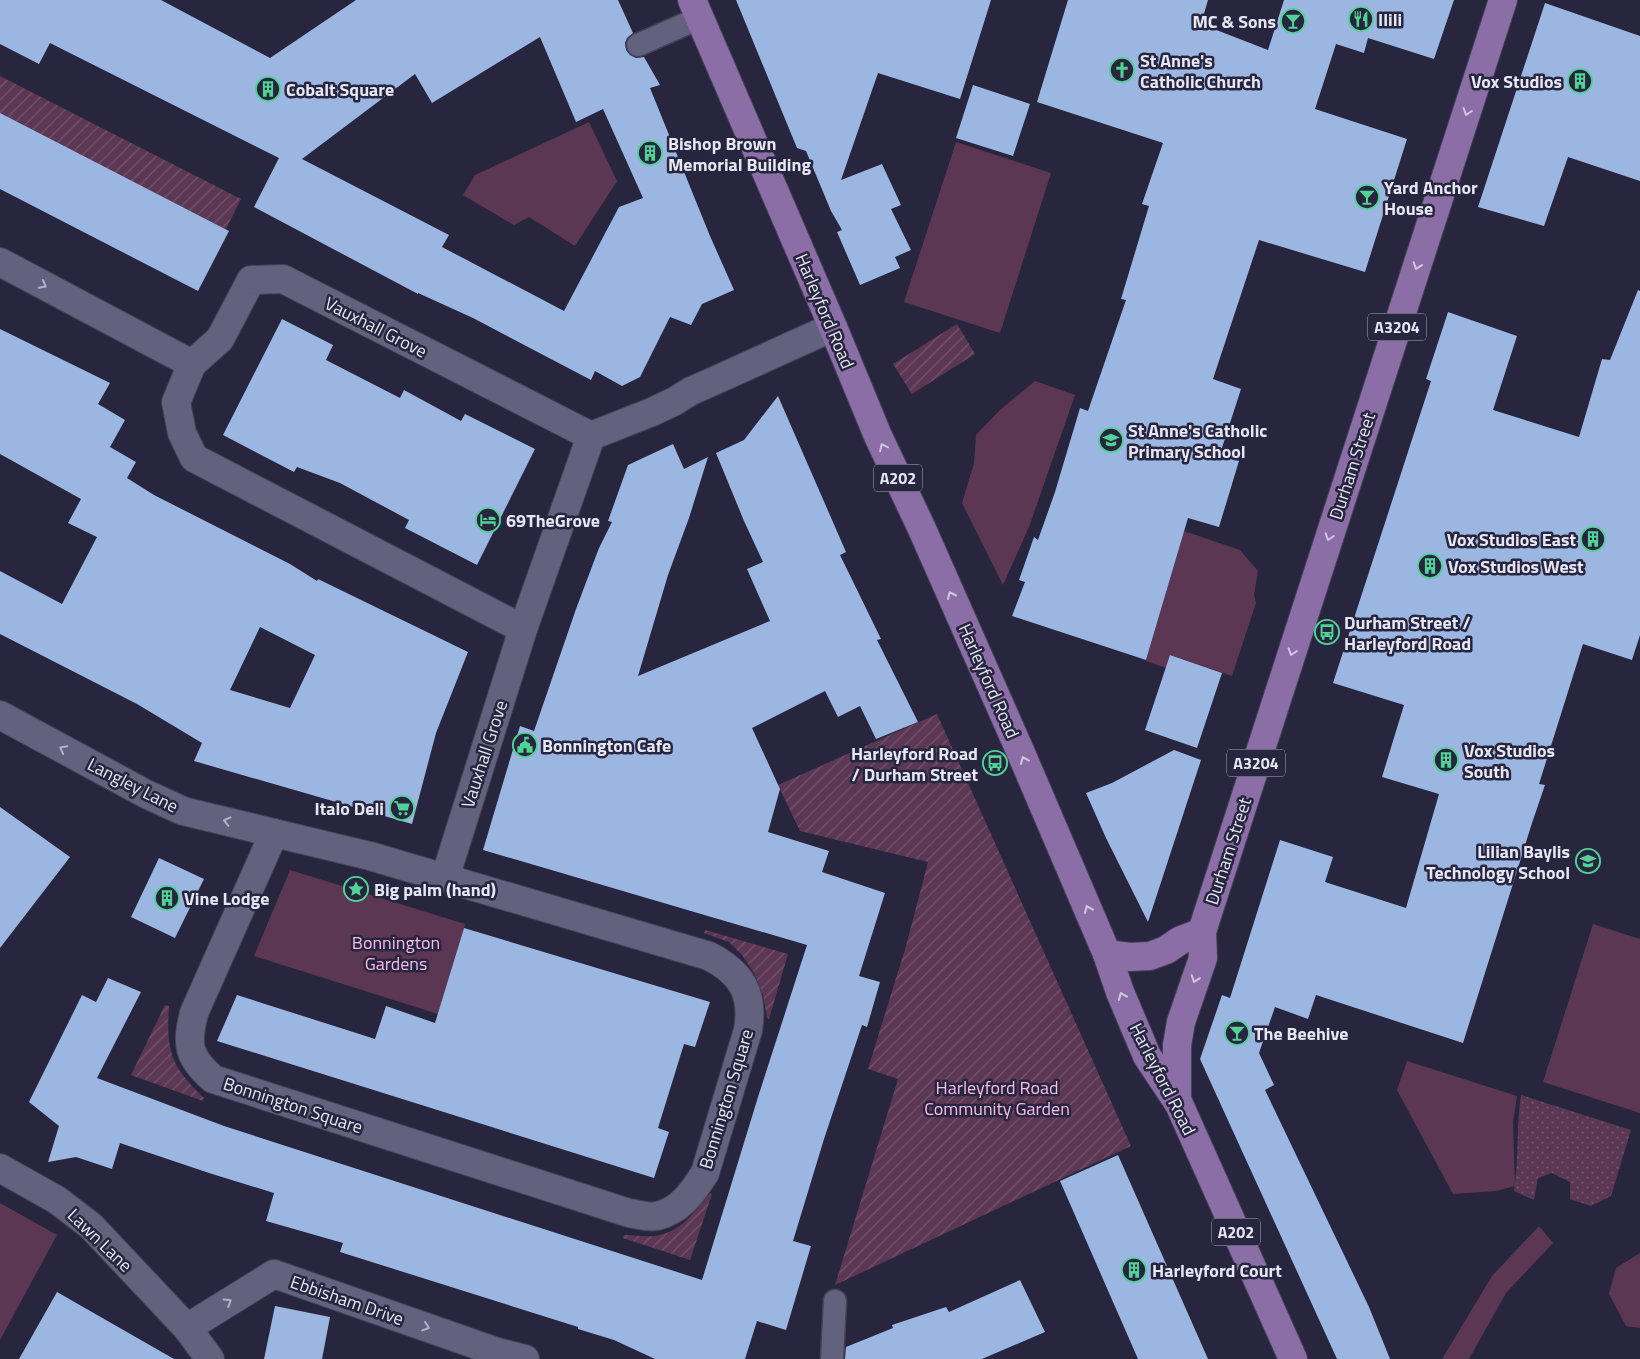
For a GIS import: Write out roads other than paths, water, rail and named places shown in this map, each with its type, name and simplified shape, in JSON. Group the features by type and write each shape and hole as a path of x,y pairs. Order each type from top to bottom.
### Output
{"highway":[{"name":"Durham Street","path":"1177,1100 1177,1045 1181,1022 1203,958 1202,932 1503,0"},
{"name":"Harleyford Road","path":"696,9 878,436 1017,744 1107,954 1120,992 1147,1056 1177,1100 1293,1359"},
{"path":"1107,954 1130,957 1150,956 1166,950 1181,940 1202,932"}],"street":[{"path":"0,262 192,364"},
{"name":"Vauxhall Grove","path":"445,878 523,629 592,436 283,279 252,280 220,339 192,364 176,402 182,434 194,458 523,629"},
{"path":"592,436 676,401 691,391 706,386 833,327"},
{"name":"Langley Lane","path":"0,715 146,794 183,811 274,833"},
{"name":"Bonnington Square","path":"274,833 370,856 445,878 709,956 723,964 737,976 748,993 750,1016 748,1030 705,1173 694,1192 680,1206 656,1216 629,1213 213,1079 198,1066 190,1048 189,1032 194,1013 274,833"},
{"name":"Lawn Lane","path":"0,1168 57,1200 91,1226 187,1328"},
{"name":"Ebbisham Drive","path":"187,1328 274,1274 497,1352 526,1359"},
{"path":"187,1328 210,1359"}],"lane":[{"path":"638,45 696,9"},
{"path":"832,1359 835,1301"}],"place":[{"name":"Ilili","path":"1361,19"},
{"name":"MC & Sons","path":"1293,21"},
{"name":"St Anne's Catholic Church","path":"1122,70"},
{"name":"Vox Studios","path":"1580,81"},
{"name":"Cobalt Square","path":"268,89"},
{"name":"Bishop Brown Memorial Building","path":"650,153"},
{"name":"Yard Anchor House","path":"1367,197"},
{"name":"St Anne's Catholic Primary School","path":"1111,440"},
{"name":"69TheGrove","path":"488,520"},
{"name":"Vox Studios East","path":"1593,539"},
{"name":"Vox Studios West","path":"1430,566"},
{"name":"Durham Street / Harleyford Road","path":"1327,632"},
{"name":"Bonnington Cafe","path":"525,745"},
{"name":"Vox Studios South","path":"1446,760"},
{"name":"Harleyford Road / Durham Street","path":"995,763"},
{"name":"Italo Deli","path":"402,808"},
{"name":"Lilian Baylis Technology School","path":"1588,861"},
{"name":"Big palm (hand)","path":"356,889"},
{"name":"Vine Lodge","path":"167,898"},
{"name":"The Beehive","path":"1237,1033"},
{"name":"Harleyford Court","path":"1134,1270"}],"park label":[{"name":"Bonnington Gardens","path":"396,952"},
{"name":"Harleyford Road Community Garden","path":"997,1097"}]}
